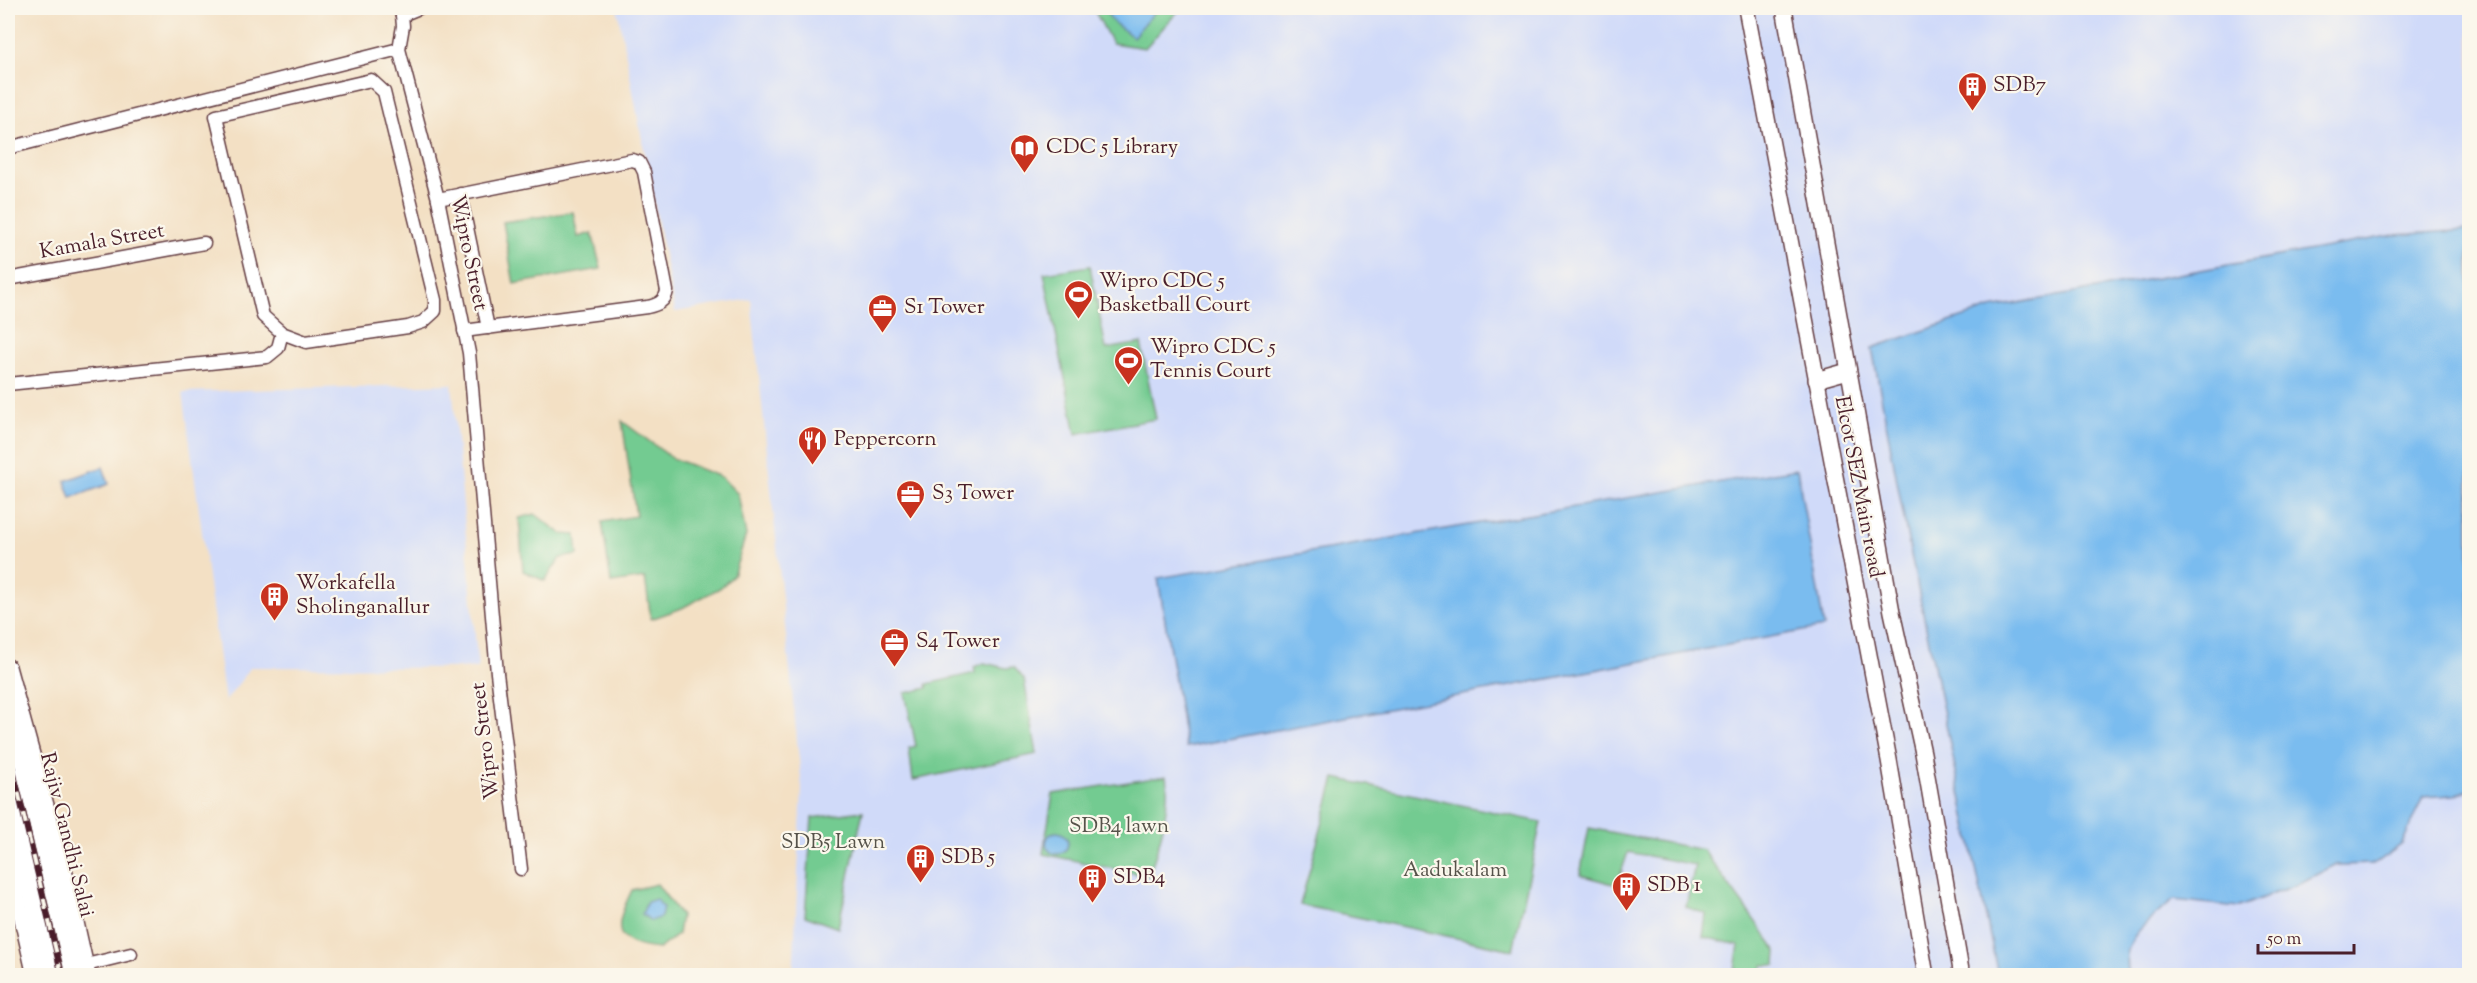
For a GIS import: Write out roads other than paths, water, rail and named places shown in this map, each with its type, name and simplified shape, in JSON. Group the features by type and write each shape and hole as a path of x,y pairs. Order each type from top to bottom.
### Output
{"main road":[{"name":"Rajiv Gandhi Salai","path":"9,715 81,971"},
{"path":"8,798 33,891 46,975 81,971"}],"street":[{"path":"8,148 399,49 403,26 401,11 419,8"},
{"name":"Elcot SEZ Main road","path":"1746,8 1889,760 1926,975"},
{"name":"Elcot SEZ Main road","path":"1784,8 1892,612 1923,753 1962,975"},
{"name":"Wipro Street","path":"399,49 438,199 469,353 497,674 521,869"},
{"path":"211,96 263,316 282,333 306,342 408,327 423,322 435,311 435,300 384,92 371,80 216,116"},
{"path":"438,199 632,160 639,162 644,172 667,291 663,301 647,307 464,331"},
{"path":"460,194 488,328"},
{"name":"Kamala Street","path":"8,279 204,243"},
{"path":"8,384 267,357 278,348 282,333"},
{"path":"1816,380 1848,371"},
{"path":"8,667 66,878 81,971 131,954"},
{"path":"8,857 46,975"}],"water":[{"path":"1103,8 1158,8 1133,37 1113,22"},
{"path":"2469,230 2469,790 2454,795 2423,797 2402,844 2375,864 2335,865 2296,885 2239,907 2174,900 2146,924 2132,941 2126,962 2128,975 1998,975 1909,545 1872,348 1991,308 2394,235"},
{"path":"103,467 109,484 71,498 65,481"},
{"path":"1797,469 1824,627 1186,747 1158,578"},
{"path":"1057,832 1065,835 1068,843 1065,851 1057,854 1049,851 1046,843 1049,835"},
{"path":"656,899 663,907 661,917 651,921 642,914 647,902"}],"railway":[{"path":"8,749 62,976"}],"place":[{"name":"SDB7","path":"1972,112"},
{"name":"CDC 5 Library","path":"1025,174"},
{"name":"Wipro CDC 5 Basketball Court","path":"1078,320"},
{"name":"S1 Tower","path":"883,334"},
{"name":"Wipro CDC 5 Tennis Court","path":"1129,386"},
{"name":"Peppercorn","path":"813,466"},
{"name":"S3 Tower","path":"911,520"},
{"name":"Workafella Sholinganallur","path":"275,622"},
{"name":"S4 Tower","path":"895,668"},
{"name":"SDB 5","path":"920,884"},
{"name":"SDB4","path":"1092,904"},
{"name":"SDB 1","path":"1626,912"}],"park label":[{"name":"SDB4 lawn","path":"1119,827"},
{"name":"SDB5 Lawn","path":"833,843"},
{"name":"Aadukalam","path":"1455,871"}]}
